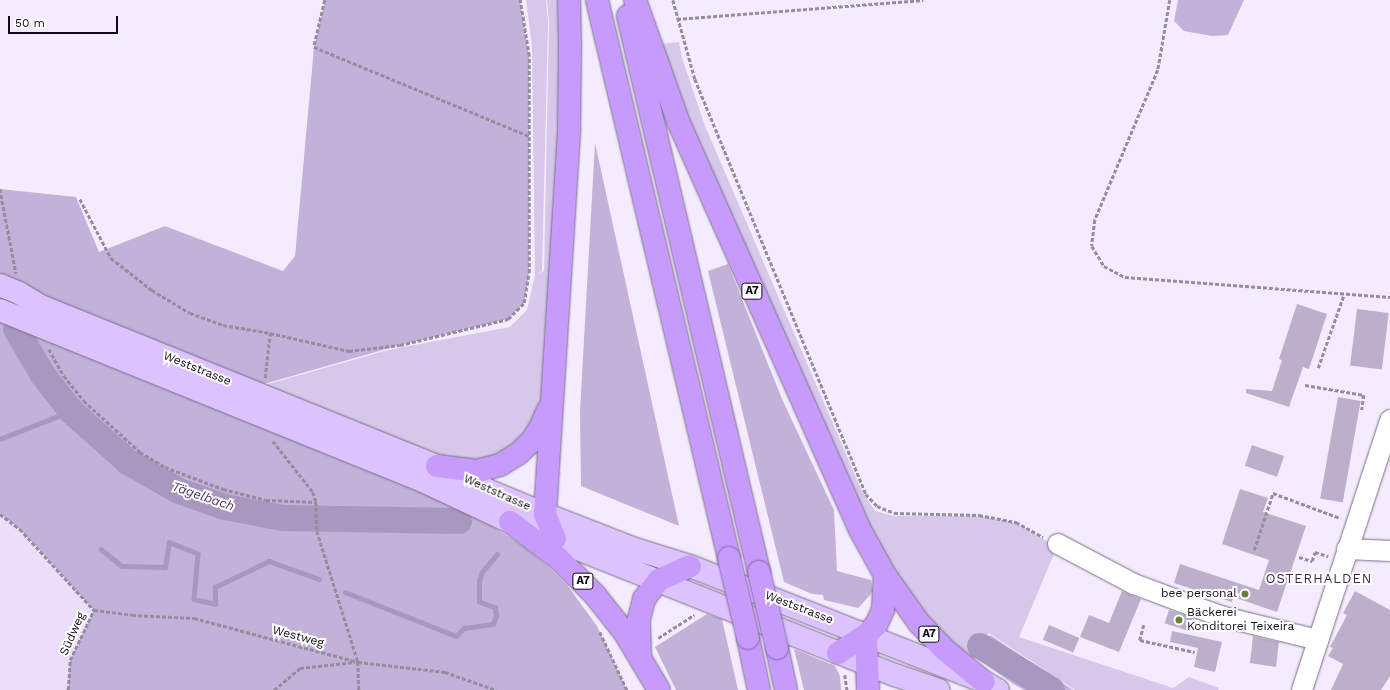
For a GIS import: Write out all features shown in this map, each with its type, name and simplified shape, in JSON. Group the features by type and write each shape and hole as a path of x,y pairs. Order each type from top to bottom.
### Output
{"highway":[{"path":"555,539 545,514 569,129 569,0"},
{"path":"597,0 759,690"},
{"path":"624,0 786,690"},
{"name":"A7","path":"635,0 667,94 698,169 860,530 885,575 908,610 933,638 991,686"},
{"path":"436,466 478,471 500,465 519,453 531,442 540,428 548,409 554,380"},
{"name":"A7","path":"510,522 558,558 584,583 609,611 640,656 659,690"},
{"name":"A7","path":"640,656 640,610 648,593 659,580 690,566"},
{"path":"838,653 866,635 876,625 883,610 885,575"},
{"path":"866,635 868,690"}],"main road":[{"name":"Weststrasse","path":"9,282 41,306 436,466 487,490 545,514 635,549 690,566 991,686"},
{"name":"Weststrasse","path":"0,310 423,481 510,522 659,580 838,653 939,690"}],"street":[{"path":"1302,690 1314,639 1340,573 1390,420"},
{"path":"1058,544 1134,584 1198,608 1224,617 1314,639"},
{"path":"1347,549 1390,551"}],"path":[{"path":"325,0 314,48 529,136"},
{"path":"80,199 111,258 152,290 190,313 223,325 270,332 349,351 400,345 508,319 524,303 529,273 529,49 520,0"},
{"path":"673,0 677,19 695,79 866,494 877,506 894,513 979,515 1016,522 1058,544"},
{"path":"677,19 923,0"},
{"path":"1170,0 1158,70 1095,220 1092,246 1104,266 1125,277 1390,297"},
{"path":"0,189 9,282"},
{"path":"1318,368 1344,294"},
{"path":"264,384 270,332"},
{"path":"47,344 52,356 64,376 84,401 140,452 165,467 223,490 266,500 316,502"},
{"path":"1305,386 1364,395 1362,410"},
{"path":"269,436 313,492 316,502 317,531 358,662 359,690"},
{"path":"1254,550 1273,493 1356,524"},
{"path":"0,514 20,529 94,610"},
{"path":"1299,557 1312,561 1315,552 1334,558 1330,570 1340,573"},
{"name":"Westweg","path":"94,610 132,615 194,618 358,662 445,672 496,690"},
{"name":"Südweg","path":"68,690 70,660 94,610"},
{"path":"1144,625 1140,640 1195,652"},
{"path":"618,660 615,662 626,690"},
{"path":"274,690 300,668 358,662"}],"shaded area":[{"path":"325,0 520,0 529,56 529,273 524,303 508,319 400,345 264,384 0,278 0,189 76,197 99,252 165,226 283,271 295,256 314,47"},
{"path":"526,0 546,0 548,22 542,271 538,274 544,271 549,23 547,0 559,0 562,47 547,369 542,403 528,434 497,460 466,466 261,386 388,350 510,327 527,310 535,275 532,46"},
{"path":"1178,0 1244,0 1228,35 1212,36 1184,31 1174,21"},
{"path":"679,42 682,58 705,126 861,489 875,511 894,516 980,516 1016,523 1057,547 1019,637 1173,688 1189,677 1219,688 1218,690 1075,690 989,633 973,661 932,623 902,587 869,532 688,121 661,44"},
{"path":"595,143 679,526 581,486 580,411"},
{"path":"728,264 782,399 834,510 837,571 871,580 873,592 858,608 824,600 823,595 812,594 784,582 708,271"},
{"path":"0,320 420,490 494,527 524,547 548,566 567,585 597,626 627,690 68,690 70,660 94,610 20,529 0,514"},
{"path":"0,514 20,529 94,610 70,660 68,690 0,690"},
{"path":"707,614 722,619 738,690 676,690 655,647"},
{"path":"990,635 1073,690 1024,690 1015,685 976,658"},
{"path":"794,649 835,666 840,676 841,690 804,690"}],"building":[{"path":"1297,304 1327,314 1309,369 1303,367 1289,407 1246,393 1246,389 1272,391 1282,360 1279,359"},
{"path":"1357,309 1389,313 1382,369 1350,366"},
{"path":"1338,397 1361,401 1343,502 1320,498"},
{"path":"1252,445 1284,456 1277,477 1245,466"},
{"path":"1240,489 1268,498 1263,512 1306,526 1277,612 1233,597 1232,602 1174,583 1180,564 1259,590 1269,560 1222,544"},
{"path":"1122,591 1141,599 1119,652 1080,637 1089,615 1109,623"},
{"path":"1355,591 1390,610 1390,676 1381,690 1331,690 1343,664 1328,656 1333,648 1330,647 1347,615 1343,613"},
{"path":"1169,610 1193,618 1188,631 1165,623"},
{"path":"1049,625 1079,638 1073,653 1043,640"},
{"path":"1172,631 1222,642 1215,672 1194,667 1198,648 1170,642"},
{"path":"1253,636 1279,642 1276,667 1250,663"}],"waterway":[{"name":"Tägelbach","path":"16,329 43,375 71,411 128,462 179,491 225,507 283,518 459,521"},
{"path":"0,439 71,411"},
{"path":"101,549 122,566 165,567 169,542 198,554 194,599 215,604 215,587 269,561 319,579"},
{"path":"345,592 456,636 464,628 493,624 496,616 495,608 479,602 479,581 482,572 497,554"},
{"name":"Tägelbach","path":"980,646 1052,690"}],"place":[{"name":"bee personal","path":"1245,594"},
{"name":"Bäckerei Konditorei Teixeira","path":"1179,620"}],"district":[{"name":"OSTERHALDEN","path":"1319,579"}]}
